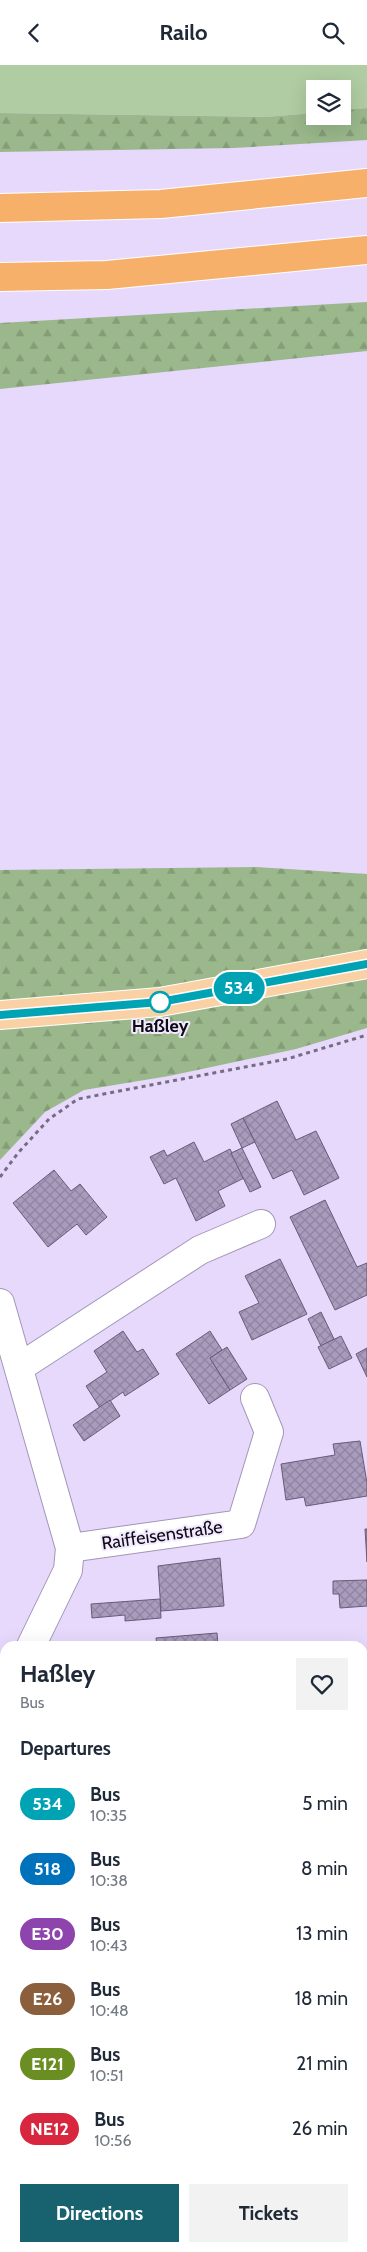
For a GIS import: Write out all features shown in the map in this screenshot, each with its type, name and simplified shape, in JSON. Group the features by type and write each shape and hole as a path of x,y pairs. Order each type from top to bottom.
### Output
{"highway":[{"path":"0,208 161,204 367,183"},
{"path":"0,277 107,275 367,250"}],"main road":[{"path":"0,1015 160,1002 367,964"}],"street":[{"path":"20,1367 200,1250 261,1224"},
{"path":"1,1313 20,1367 70,1548 68,1570 33,1641"},
{"name":"Raiffeisenstraße","path":"70,1548 241,1524 269,1432 255,1398"}],"path":[{"path":"0,1177 18,1153 50,1119 78,1099 287,1059 367,1035"}],"green space":[{"path":"0,65 367,65 367,108 351,109 351,80 306,80 306,114 265,117 0,113"},
{"path":"367,108 367,140 234,148 0,152 0,113 265,117 306,114 306,125 351,125 351,109"},
{"path":"367,302 367,351 0,389 0,323"},
{"path":"256,867 367,874 367,1028 296,1049 169,1076 84,1090 45,1112 0,1160 0,870"}],"building":[{"path":"277,1101 296,1140 316,1131 339,1178 304,1195 292,1170 273,1179 243,1118"},
{"path":"243,1118 255,1142 242,1148 231,1124"},
{"path":"194,1142 204,1162 230,1149 244,1178 218,1191 225,1206 196,1221 176,1178 164,1184 150,1157 164,1150 167,1156"},
{"path":"242,1148 261,1187 250,1192 231,1153"},
{"path":"54,1170 71,1191 80,1184 107,1217 86,1235 77,1224 48,1247 13,1203"},
{"path":"325,1200 357,1267 367,1263 367,1295 335,1310 290,1217"},
{"path":"280,1259 307,1314 252,1340 239,1312 259,1303 245,1276"},
{"path":"321,1312 334,1339 321,1346 308,1319"},
{"path":"123,1331 137,1352 143,1349 159,1374 125,1396 123,1392 100,1408 86,1386 107,1372 94,1351"},
{"path":"210,1331 222,1350 210,1358 230,1390 209,1404 176,1354"},
{"path":"341,1336 352,1358 329,1369 318,1347"},
{"path":"227,1347 247,1379 230,1390 210,1358"},
{"path":"367,1348 367,1377 356,1354"},
{"path":"110,1400 120,1416 84,1441 73,1425"},
{"path":"360,1441 367,1483 367,1496 306,1506 304,1497 286,1500 281,1464 335,1455 333,1444"},
{"path":"365,1529 367,1529 367,1562"},
{"path":"220,1558 224,1606 161,1611 158,1566"},
{"path":"367,1580 367,1606 340,1608 339,1594 333,1594 333,1581"},
{"path":"160,1599 161,1618 125,1621 125,1615 92,1618 91,1604"},
{"path":"217,1633 218,1641 156,1641 156,1638"}],"bus line":[{"name":"534","path":"0,1015 160,1002 367,964"}],"place":[{"name":"Haßley","path":"160,1002"}]}
